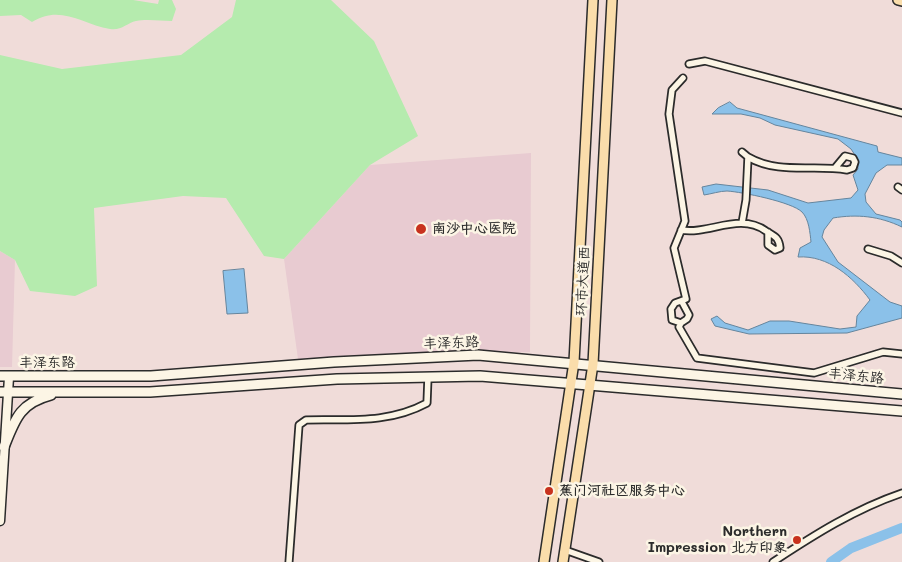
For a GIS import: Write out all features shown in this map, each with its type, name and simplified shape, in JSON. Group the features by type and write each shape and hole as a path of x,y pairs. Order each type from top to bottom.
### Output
{"main road":[{"name":"环市大道西","path":"544,562 574,362 593,0"},
{"name":"环市大道西","path":"563,562 593,364 612,0"},
{"path":"898,0 902,1"},
{"name":"丰泽东路","path":"5,376 151,376 324,363 478,355 574,362 902,394"},
{"path":"4,392 150,392 337,379 480,376 902,411"},
{"path":"4,447 16,418 28,404 60,392"}],"street":[{"path":"689,64 705,61 902,113"},
{"path":"681,323 672,320 671,315 675,303 686,299 674,248 685,221 669,114 672,90 683,78"},
{"path":"742,152 748,157 767,165 786,168 836,168"},
{"path":"742,223 746,200 748,157"},
{"path":"681,230 693,232 726,223 742,223 761,227 768,232"},
{"path":"868,249 891,256 902,263"},
{"path":"682,302 689,315 679,327 696,358 814,373 883,352 902,354"},
{"path":"0,521 5,376"},
{"path":"289,562 299,425 306,420 384,419 410,412 427,403 428,377"},
{"path":"773,562 823,530 874,502 902,493"},
{"path":"564,550 599,562"}],"shaded area":[{"name":"南沙中心医院","path":"531,153 530,352 298,359 284,259 370,165"},
{"path":"0,251 15,260 12,367 0,367"}],"green space":[{"path":"0,0 133,0 158,4 159,0 172,0 176,9 172,21 136,21 121,28 110,29 62,15 42,17 32,22 21,15 0,16"},
{"path":"236,0 331,0 374,41 418,136 370,165 284,259 264,256 226,198 183,196 94,208 97,286 75,296 30,291 15,260 0,251 0,55 62,69 181,55 232,17"}],"water":[{"path":"730,102 737,108 877,146 878,152 902,158 902,165 887,165 876,173 865,194 866,202 876,214 900,220 902,227 876,218 859,216 833,218 824,230 822,237 838,262 890,302 902,306 902,318 847,333 749,334 715,326 711,319 717,316 725,323 748,330 770,321 789,321 840,329 856,327 857,316 870,300 856,283 839,269 820,260 798,257 800,248 811,242 806,218 797,208 766,198 734,192 724,191 704,195 702,187 716,184 768,190 808,203 851,198 858,190 853,175 858,169 857,158 851,149 838,139 775,125 760,118 741,114 712,114 718,108"},
{"path":"244,269 248,313 227,314 223,271"}],"waterway":[{"path":"831,562 851,548 902,528"}],"place":[{"name":"南沙中心医院","path":"421,229"},
{"name":"蕉门河社区服务中心","path":"549,491"},
{"name":"Northern Impression 北方印象","path":"797,540"}]}
